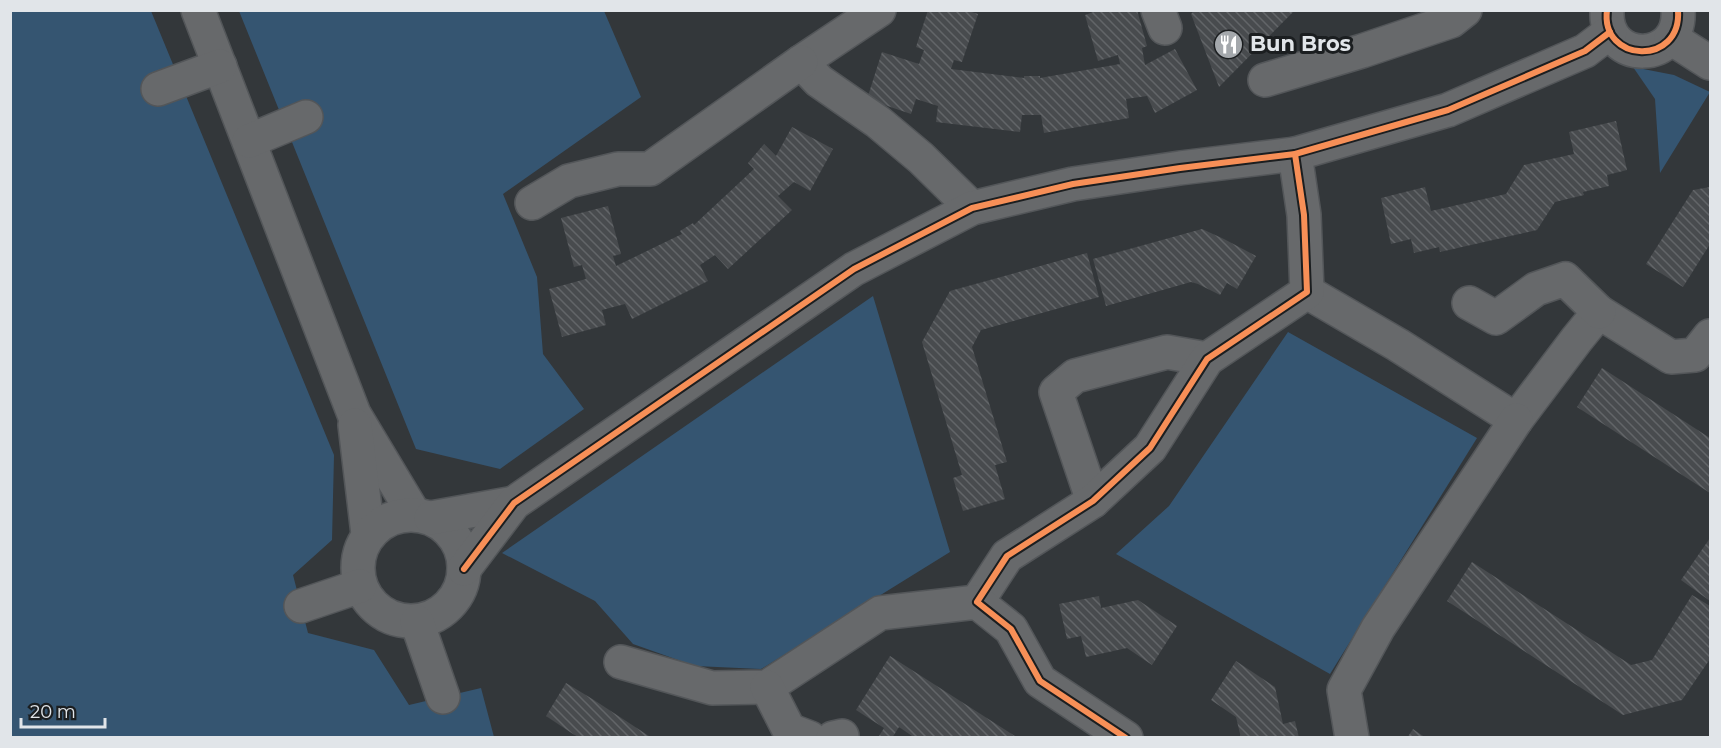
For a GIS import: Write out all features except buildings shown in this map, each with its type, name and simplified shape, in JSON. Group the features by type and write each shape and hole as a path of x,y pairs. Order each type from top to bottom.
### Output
{"street":[{"path":"198,10 354,414 422,516 445,526 456,539 463,556 464,569 459,591 449,606 434,617 417,622 399,620 382,614 368,602 360,586 356,568 360,550 368,534 382,522 397,516 422,516 514,503"},
{"path":"532,203 569,181 618,169 650,169 879,10"},
{"path":"1265,80 1451,21 1465,10"},
{"path":"464,569 514,503 854,269 972,208 1073,184 1295,154 1448,110 1585,51 1608,21 1621,45 1639,52 1657,49 1674,24 1710,63"},
{"path":"801,62 819,81 878,122 921,158 972,208"},
{"path":"158,89 220,66"},
{"path":"249,141 306,117"},
{"path":"1295,154 1304,214 1307,292"},
{"path":"1469,303 1496,318 1536,289 1573,269 1599,312 1671,357 1695,356 1710,336"},
{"path":"977,602 1007,556 1093,501 1150,448 1207,359 1307,292"},
{"path":"1307,292 1398,345 1516,420"},
{"path":"1352,738 1344,690 1378,628 1516,420 1599,312"},
{"path":"1093,501 1056,392 1075,376 1167,352 1207,359"},
{"path":"354,414 368,534"},
{"path":"301,606 360,586"},
{"path":"621,662 712,688 767,687 880,613 977,602 1011,629 1040,681 1126,738"},
{"path":"417,622 443,697"},
{"path":"767,687 789,730 810,738"}],"shaded area":[{"path":"10,11 151,11 334,455 332,540 293,575 308,633 374,650 409,705 481,688 494,737 11,737"},
{"path":"239,11 604,11 641,97 503,194 537,277 543,354 584,409 500,469 416,449"},
{"path":"1633,67 1674,75 1710,92 1660,173 1655,99"},
{"path":"873,296 950,552 761,669 695,666 633,644 595,601 502,553"},
{"path":"1288,332 1477,438 1330,674 1116,554 1169,506"}],"cycle path":[{"path":"1607,10 1608,28 1616,40 1627,48 1641,51 1655,49 1668,42 1676,29 1678,10"},
{"path":"464,569 514,503 854,269 972,208 1073,184 1295,154 1448,110 1585,51 1610,32"},
{"path":"1126,738 1040,681 1011,629 977,602 1007,556 1093,501 1150,448 1207,359 1307,292 1304,215 1295,154"}],"place":[{"name":"Bun Bros","path":"1229,44"}]}
